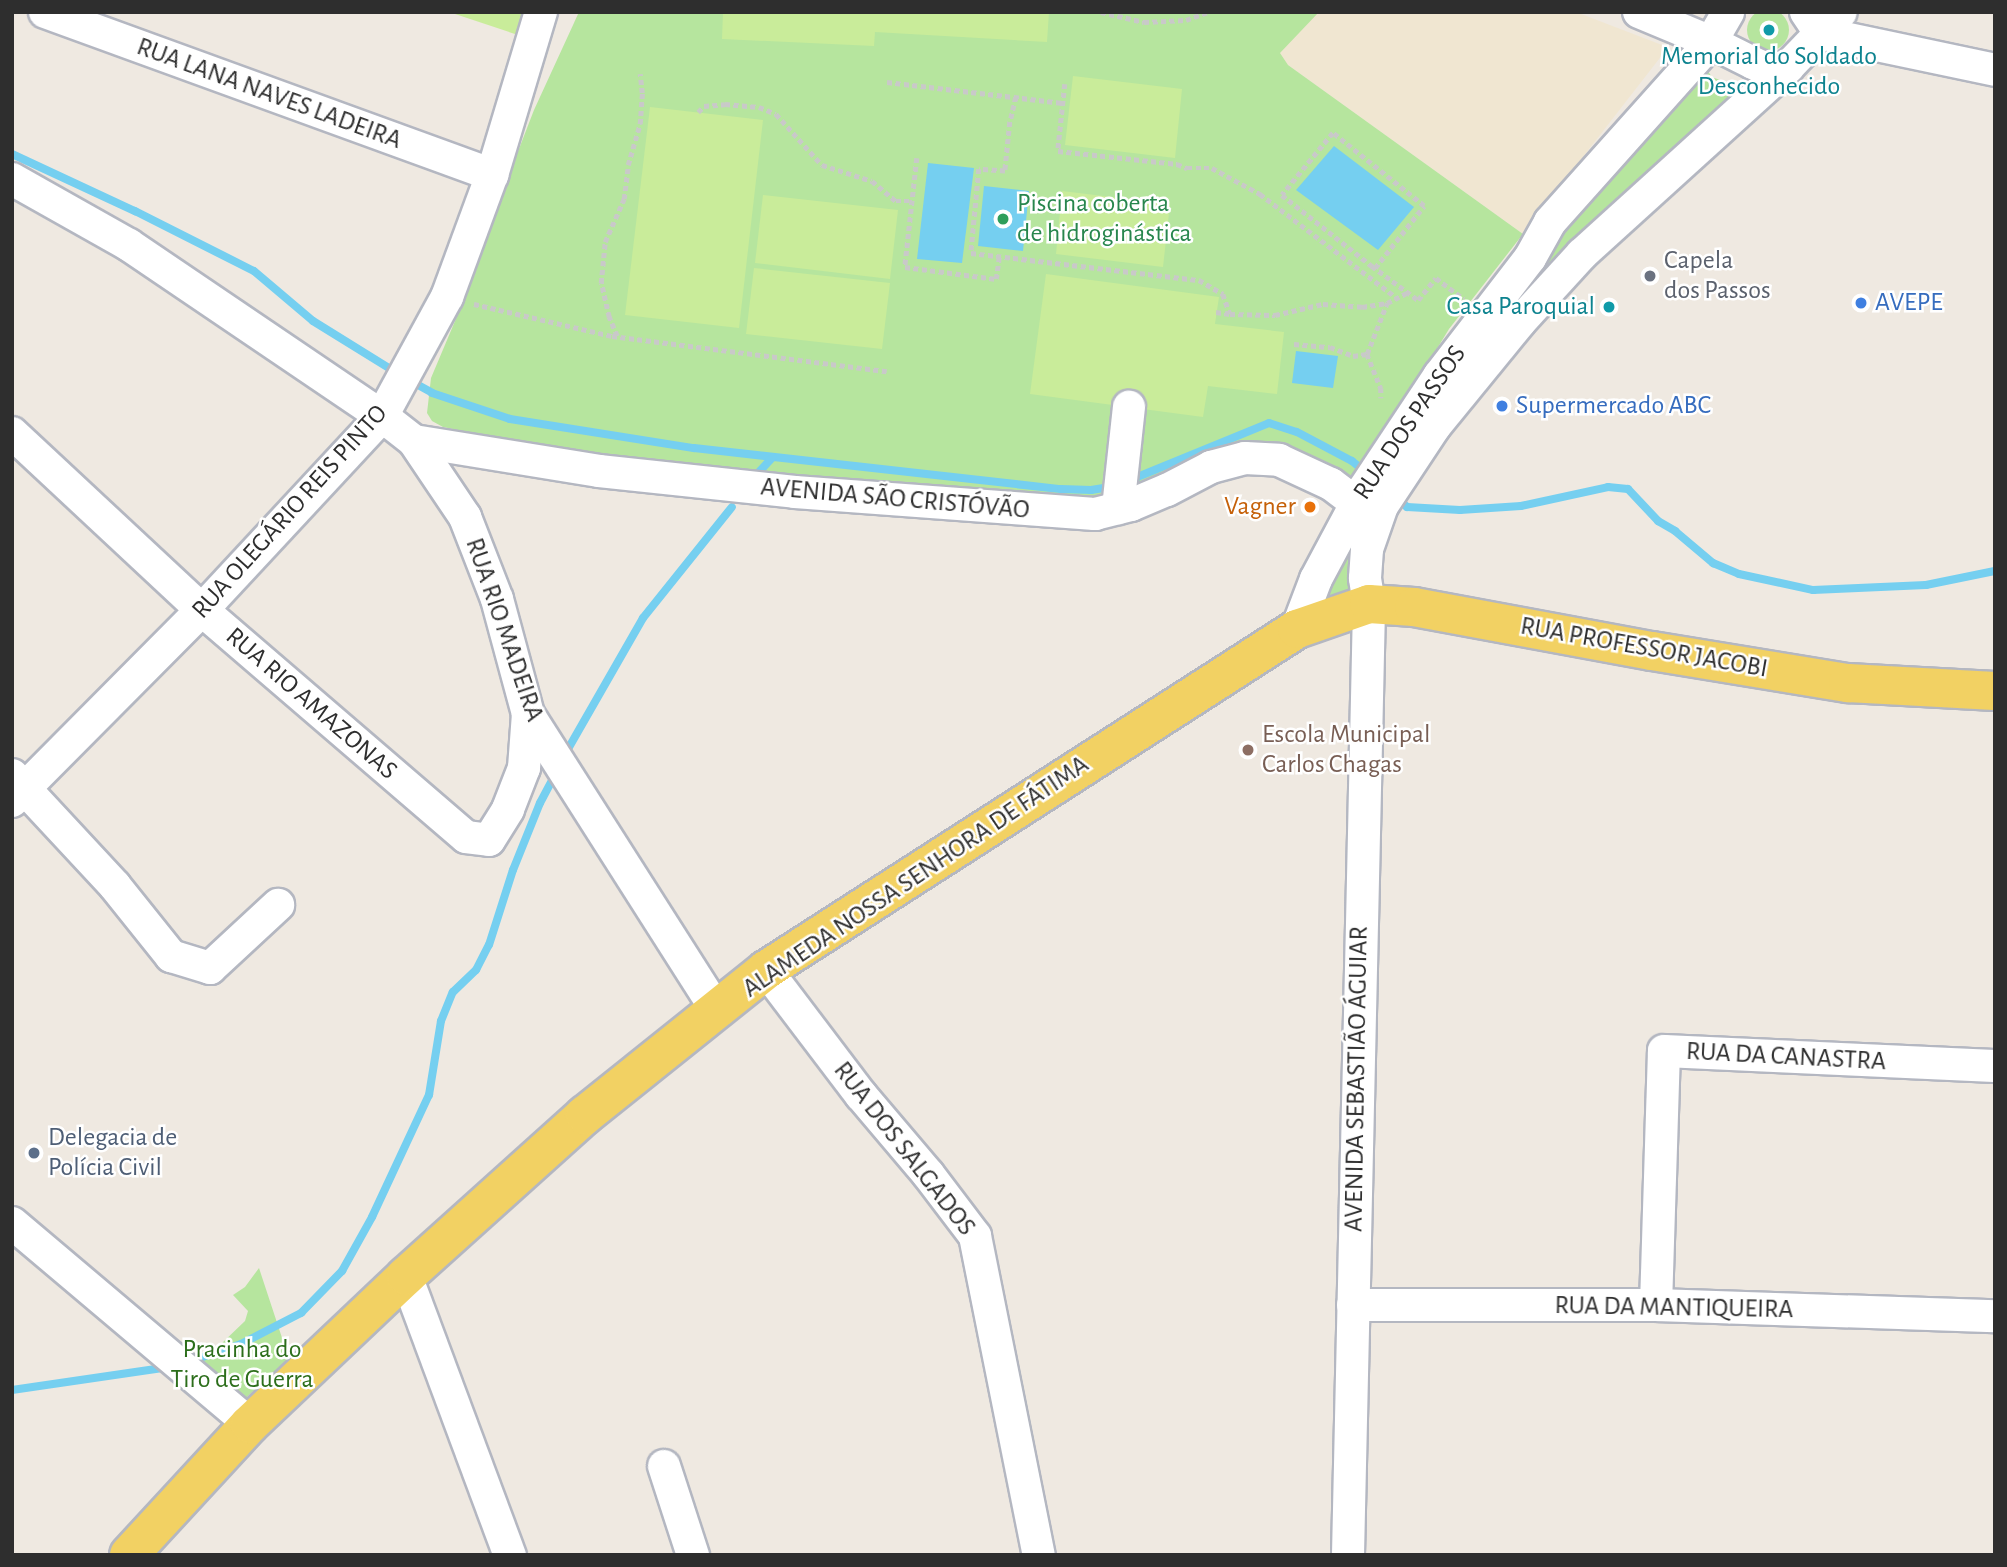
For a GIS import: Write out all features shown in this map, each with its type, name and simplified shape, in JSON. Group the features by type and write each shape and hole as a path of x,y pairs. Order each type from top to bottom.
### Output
{"main road":[{"name":"RUA PROFESSOR JACOBI","path":"1297,629 1369,604 1414,607 1652,651 1848,683 1995,691"},
{"name":"ALAMEDA NOSSA SENHORA DE FÁTIMA","path":"139,1548 250,1424 406,1276 585,1115 718,1012 766,970 1297,629"}],"street":[{"name":"RUA LANA NAVES LADEIRA","path":"45,12 492,176"},
{"name":"RUA OLEGÁRIO REIS PINTO","path":"17,788 202,610 396,392 447,297 492,176 541,12"},
{"path":"1639,12 1767,69 1788,67"},
{"name":"RUA DOS PASSOS","path":"1297,629 1316,579 1375,490 1438,376 1530,258 1550,222 1711,42 1728,12"},
{"path":"1823,19 1995,70"},
{"name":"RUA DOS PASSOS","path":"1369,604 1365,578 1375,490 1435,425 1519,323 1582,254 1788,67 1823,19"},
{"name":"RUA RIO MADEIRA","path":"12,179 396,392 414,441 464,517 497,599 528,715 718,1012"},
{"path":"1118,508 1129,407"},
{"name":"RUA RIO AMAZONAS","path":"12,433 202,610 466,837 489,840 508,809 524,768 528,715"},
{"name":"AVENIDA SÃO CRISTÓVÃO","path":"414,441 599,471 795,492 1095,514 1167,490 1211,467 1245,458 1279,460 1331,484 1375,490"},
{"name":"AVENIDA SEBASTIÃO ÁGUIAR","path":"1348,1555 1369,604"},
{"path":"17,788 115,886 171,956 210,968 278,905"},
{"name":"RUA DOS SALGADOS","path":"766,970 861,1096 928,1174 975,1236 1039,1555"},
{"name":"RUA DA CANASTRA","path":"1656,1305 1664,1052 1995,1066"},
{"path":"12,1223 250,1424"},
{"path":"406,1276 510,1555"},
{"name":"RUA DA MANTIQUEIRA","path":"1353,1305 1656,1305 1995,1316"},
{"path":"664,1466 693,1555"}],"path":[{"path":"1101,12 1144,22 1186,20 1208,12"},
{"path":"618,336 609,317 601,283 605,242 624,199 628,165 640,124 640,74"},
{"path":"887,82 1063,103"},
{"path":"1065,84 1058,151 1177,164 1187,168 1212,168 1259,194 1396,298"},
{"path":"1016,97 1004,171 979,169 971,253 1199,281 1223,294 1230,314"},
{"path":"698,112 704,106 724,104 758,107 776,114 822,165 872,181 896,201 912,201"},
{"path":"1375,268 1424,206 1333,133 1282,195 1375,268 1407,293 1418,300 1436,278 1468,302"},
{"path":"917,158 905,267 996,279 999,257"},
{"path":"1216,312 1275,316 1323,304 1362,307 1388,303 1407,293"},
{"path":"462,301 618,336 887,371"},
{"path":"1381,398 1381,388 1367,354 1388,303"},
{"path":"1294,344 1330,347 1353,356 1367,354"}],"shaded area":[{"path":"579,12 1576,12 1662,45 1666,50 1523,234 1288,65 574,22"}],"green space":[{"path":"1768,9 1783,15 1789,30 1783,45 1768,51 1753,45 1747,30 1753,15"},
{"path":"449,12 529,12 521,36"},
{"path":"579,12 1319,12 1280,53 1288,65 1523,234 1449,329 1350,491 1291,454 1107,500 779,483 516,442 443,427 432,421 427,413 431,378 474,276 498,203 534,110"},
{"path":"723,12 1049,12 1047,42 875,32 874,46 722,39"},
{"path":"1702,63 1712,77 1743,89 1431,427 1361,579 1344,607 1322,598 1366,499 1494,307"},
{"path":"1073,76 1182,89 1175,158 1065,145"},
{"path":"650,107 763,120 739,328 625,315"},
{"path":"1062,191 1170,204 1163,267 1056,254"},
{"path":"763,195 898,210 890,279 755,263"},
{"path":"754,268 890,283 882,349 746,334"},
{"path":"1046,274 1219,297 1215,324 1284,332 1277,394 1208,386 1203,417 1030,394"},
{"name":"Pracinha do Tiro de Guerra","path":"259,1268 289,1359 240,1403 197,1367 245,1321 248,1311 233,1295 245,1287"}],"water":[{"path":"1334,146 1414,207 1378,250 1296,190"},
{"path":"928,163 974,168 962,263 917,259"},
{"name":"Piscina coberta de hidroginástica","path":"984,186 1029,191 1023,251 978,246"},
{"path":"1296,351 1338,356 1333,388 1292,383"}],"waterway":[{"path":"12,154 135,211 254,271 313,321 397,373"},
{"path":"409,380 432,393 510,419 694,448 1061,489 1091,490 1115,486"},
{"path":"1130,480 1269,423 1297,432 1352,461 1365,472"},
{"path":"757,474 773,457"},
{"path":"1394,496 1407,507 1460,510 1521,506 1608,487 1628,489 1658,521 1675,531 1713,563 1739,574 1813,590 1926,585 1995,571"},
{"path":"564,756 643,618 732,507"},
{"path":"188,1362 241,1344 301,1313 342,1271 372,1217 429,1095 441,1021 453,992 476,970 489,945 513,870 540,803 557,771"},
{"path":"12,1390 169,1367"}],"place":[{"name":"Memorial do Soldado Desconhecido","path":"1769,30"},
{"name":"Piscina coberta de hidroginástica","path":"1003,219"},
{"name":"Capela dos Passos","path":"1650,276"},
{"name":"AVEPE","path":"1861,303"},
{"name":"Casa Paroquial","path":"1609,307"},
{"name":"Supermercado ABC","path":"1502,406"},
{"name":"Vagner","path":"1310,507"},
{"name":"Escola Municipal Carlos Chagas","path":"1248,750"},
{"name":"Delegacia de Polícia Civil","path":"34,1153"}]}
